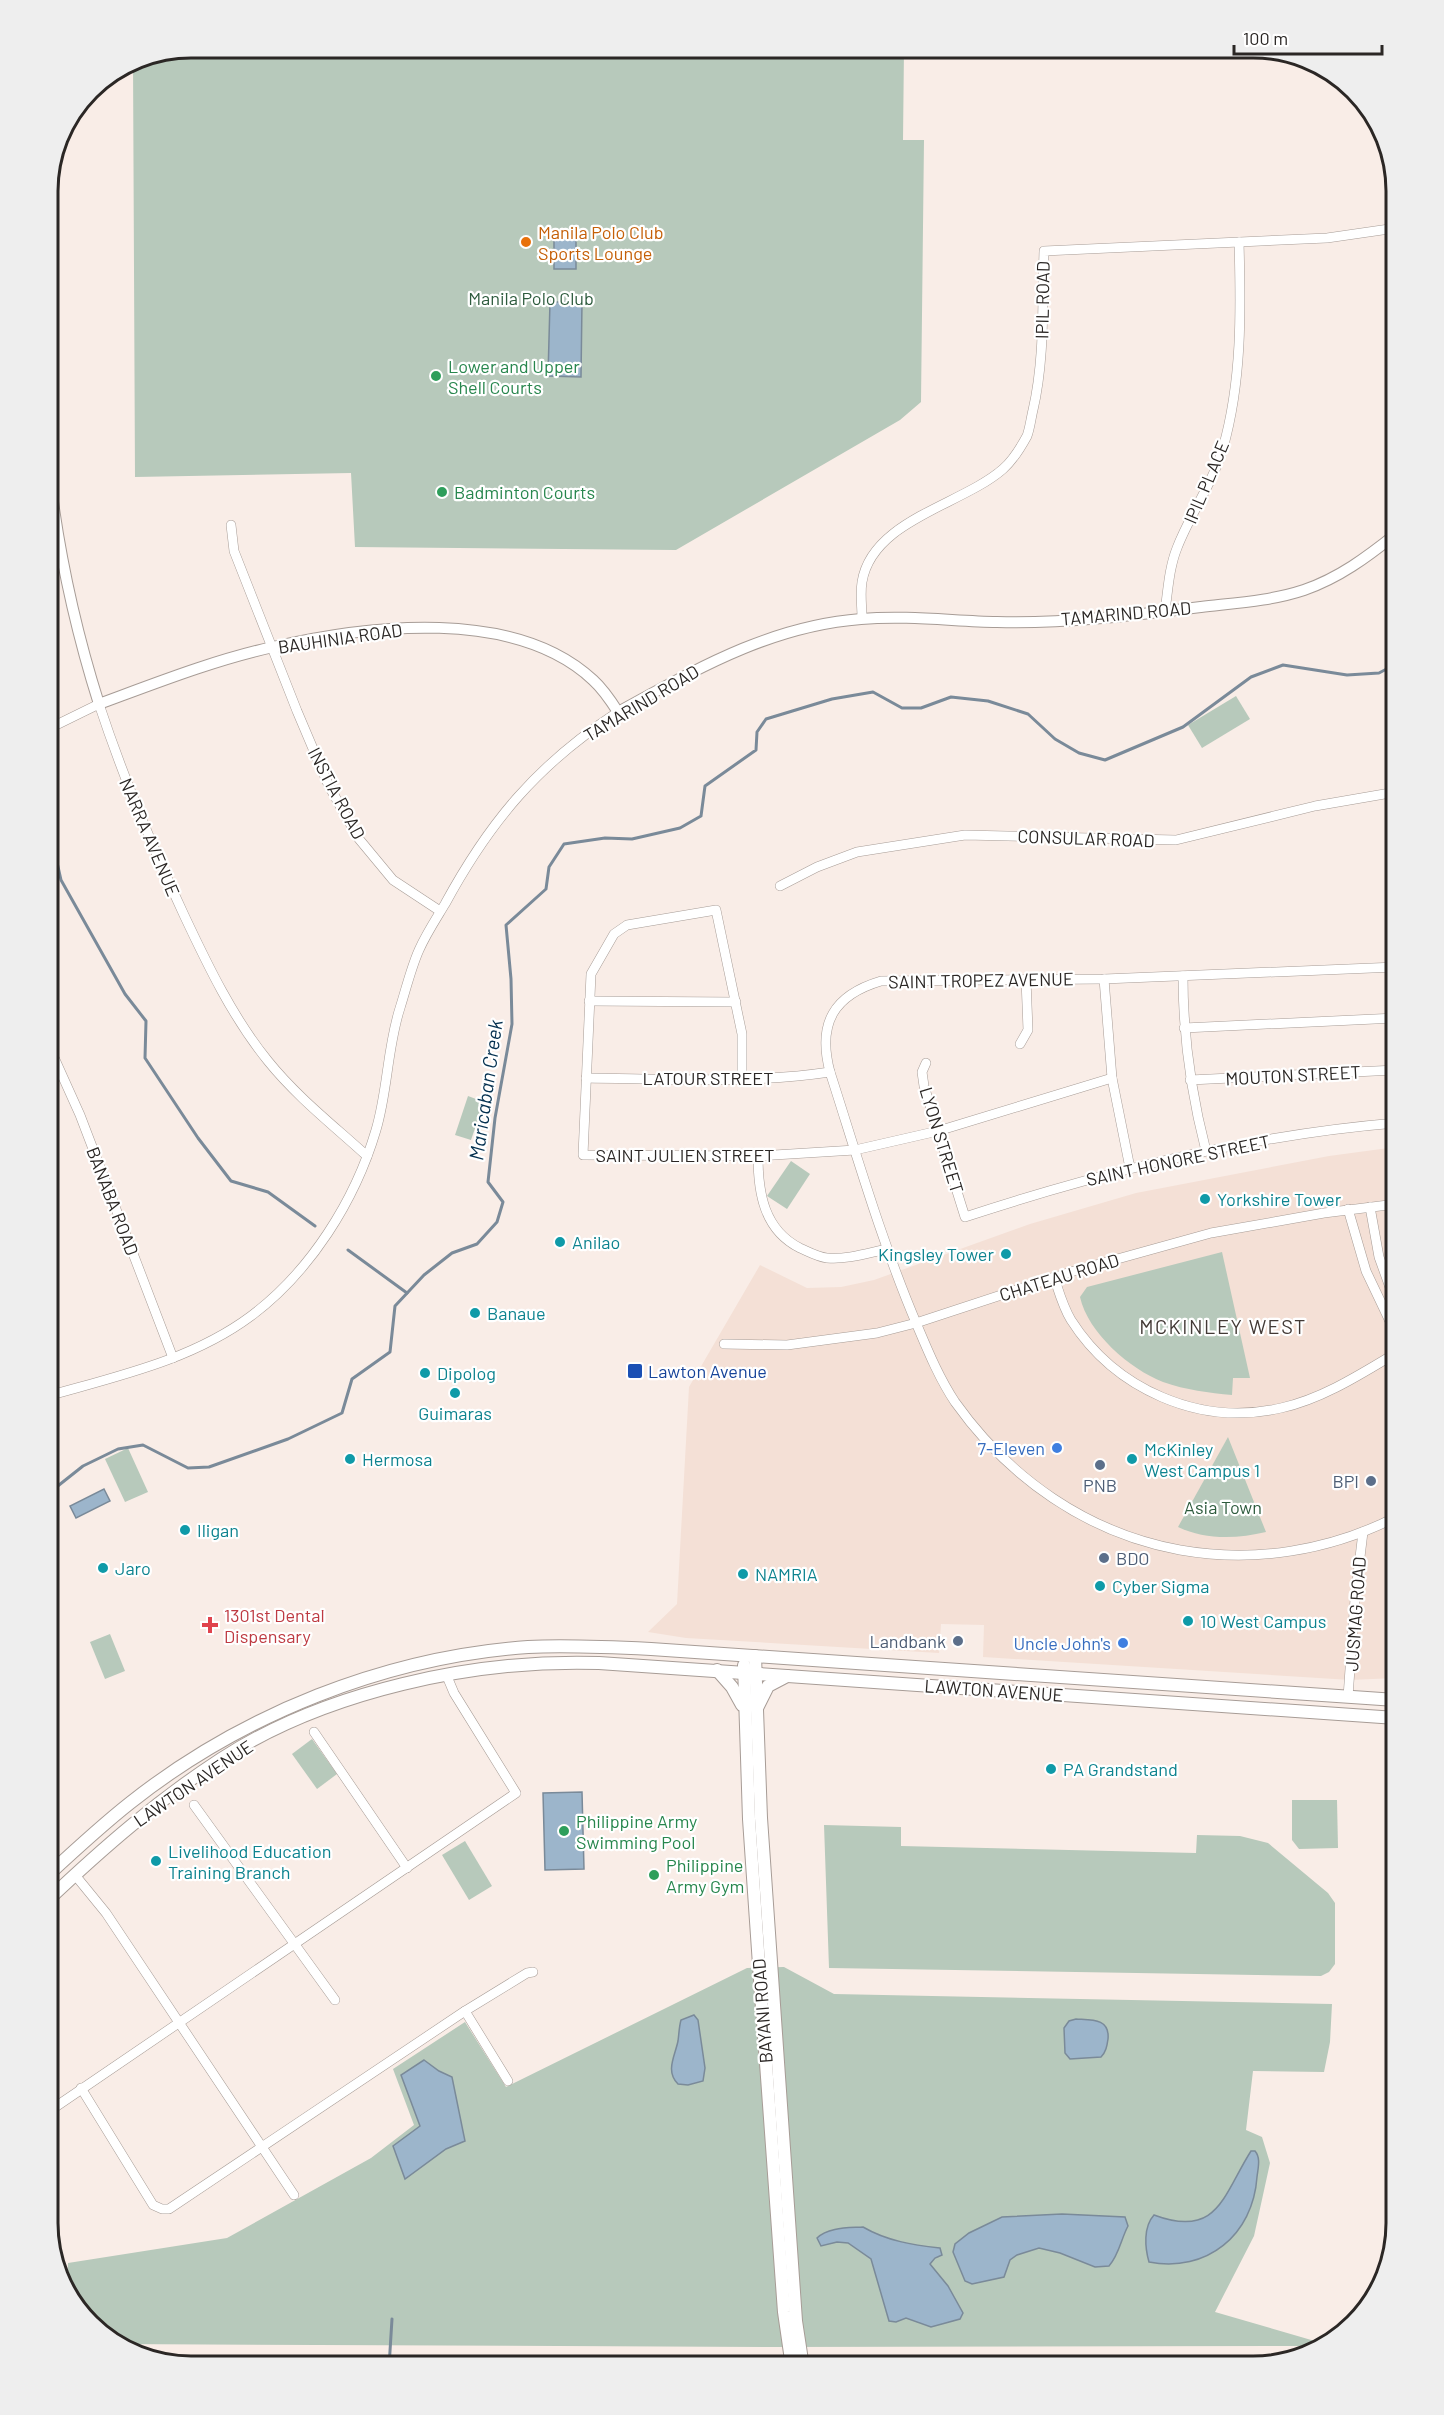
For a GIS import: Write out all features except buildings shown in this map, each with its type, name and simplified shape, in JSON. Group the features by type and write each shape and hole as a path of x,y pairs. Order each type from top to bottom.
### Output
{"main road":[{"name":"LAWTON AVENUE","path":"58,1866 131,1802 173,1772 215,1746 290,1708 374,1676 448,1658 526,1647 596,1646 750,1655 1386,1699"},
{"name":"BAYANI ROAD","path":"750,1655 755,1818 783,2290 791,2356"},
{"name":"LAWTON AVENUE","path":"58,1891 142,1814 222,1758 253,1740 295,1720 381,1691 446,1674 494,1667 570,1662 717,1670 1386,1717"},
{"path":"717,1670 750,1710 767,1688 787,1676"},
{"name":"BAYANI ROAD","path":"755,1818 796,2321 801,2356"}],"street":[{"name":"IPIL ROAD","path":"862,618 861,583 866,567 875,551 887,539 916,519 993,477 1005,468 1027,435 1040,378 1044,251 1352,236 1386,230"},
{"name":"IPIL PLACE","path":"1165,611 1169,575 1176,549 1223,450 1235,399 1241,311 1239,242"},
{"name":"INSTIA ROAD","path":"231,525 234,551 328,784 359,839 393,880 440,911"},
{"name":"NARRA AVENUE","path":"59,535 66,583 79,640 120,766 151,844 210,970 268,1062 296,1093 367,1156"},
{"name":"TAMARIND ROAD","path":"58,1393 173,1358 226,1333 251,1316 286,1286 324,1239 367,1156 377,1129 399,1010 419,950 440,911 483,838 532,780 588,732 618,712 746,645 796,630 862,618 1000,622 1165,611 1262,599 1303,590 1360,563 1386,542"},
{"name":"BAUHINIA ROAD","path":"59,724 99,704 186,673 272,647 376,629 419,627 493,634 515,638 537,647 579,669 593,680 618,712"},
{"name":"CONSULAR ROAD","path":"780,886 817,867 857,852 965,835 1176,840 1315,806 1386,794"},
{"name":"SAINT JULIEN STREET","path":"736,1002 717,910 627,925 614,934 591,974 583,1155 758,1156 855,1150 938,1131 1112,1078"},
{"name":"SAINT TROPEZ AVENUE","path":"1386,967 1104,979 881,981 862,987 844,998 835,1010 828,1026 824,1045 830,1071 887,1249 916,1323 939,1373 973,1426 1016,1471 1041,1491 1088,1520 1153,1545 1209,1555 1248,1556 1288,1552 1326,1544 1386,1522"},
{"path":"1182,976 1184,1028 1190,1080 1206,1151"},
{"path":"1020,1044 1028,1030 1026,979"},
{"path":"1104,979 1112,1078 1130,1168"},
{"path":"589,1001 736,1002 742,1034 742,1080"},
{"path":"1184,1028 1386,1018"},
{"name":"LYON STREET","path":"926,1063 922,1072 924,1086 965,1217"},
{"name":"BANABA ROAD","path":"59,1067 80,1115 173,1358"},
{"name":"MOUTON STREET","path":"1190,1080 1386,1070"},
{"name":"LATOUR STREET","path":"586,1078 742,1080 785,1078 830,1071"},
{"name":"SAINT HONORE STREET","path":"965,1217 1047,1190 1206,1151 1386,1124"},
{"path":"758,1156 760,1196 766,1214 778,1231 791,1243 826,1258 887,1249"},
{"name":"CHATEAU ROAD","path":"724,1344 787,1345 877,1333 916,1323 1054,1277 1211,1233 1348,1209 1386,1205"},
{"path":"1370,1207 1379,1257 1386,1276"},
{"path":"1348,1209 1366,1271 1386,1313"},
{"path":"1054,1277 1070,1319 1094,1351 1118,1372 1154,1395 1209,1411 1238,1412 1284,1408 1328,1391 1386,1359"},
{"name":"JUSMAG ROAD","path":"1348,1696 1355,1599 1363,1532"},
{"path":"58,2105 516,1793 454,1693 446,1674"},
{"path":"314,1732 407,1868"},
{"path":"194,1805 334,2001"},
{"path":"75,1875 106,1912 294,2195"},
{"path":"81,2088 153,2205 169,2209 465,2011 527,1973 533,1972"},
{"path":"465,2011 508,2081"}],"shaded area":[{"name":"MCKINLEY WEST","path":"1386,1148 1386,1678 1350,1680 983,1657 984,1625 941,1624 939,1653 686,1638 648,1632 677,1604 689,1387 760,1265 807,1288 841,1287 874,1280 1030,1224 1136,1193 1329,1156"}],"green space":[{"name":"Manila Polo Club","path":"191,58 904,59 903,140 924,140 921,402 900,420 676,550 355,547 351,473 135,477 133,72 165,61"},
{"path":"1236,696 1250,719 1202,748 1188,725"},
{"path":"468,1096 484,1102 471,1140 455,1135"},
{"path":"791,1161 810,1174 787,1209 767,1196"},
{"path":"1222,1252 1250,1378 1233,1378 1232,1395 1180,1387 1163,1382 1137,1368 1124,1359 1101,1336 1092,1324 1080,1297 1087,1287"},
{"name":"Asia Town","path":"1228,1437 1266,1532 1221,1537 1199,1534 1178,1527"},
{"path":"128,1448 148,1492 125,1502 105,1459"},
{"path":"110,1634 125,1671 105,1679 90,1642"},
{"path":"312,1739 337,1774 317,1789 292,1754"},
{"path":"1292,1800 1337,1800 1338,1848 1299,1849 1292,1840"},
{"path":"824,1825 901,1827 901,1846 1196,1853 1197,1835 1240,1836 1268,1843 1328,1893 1335,1903 1335,1964 1329,1972 1321,1976 829,1968"},
{"path":"465,1841 492,1886 469,1900 442,1855"},
{"path":"784,1967 834,1994 1332,2004 1330,2042 1324,2072 1253,2071 1246,2130 1262,2137 1270,2163 1254,2236 1215,2312 1315,2341 1303,2346 777,2347 136,2344 104,2324 81,2298 72,2282 68,2271 68,2263 227,2238 371,2158 414,2125 393,2069 465,2022 506,2087 747,1968"}],"water":[{"path":"554,231 576,231 576,269 554,269"},
{"path":"550,302 582,302 581,377 548,376"},
{"path":"104,1489 110,1501 76,1518 70,1506"},
{"name":"Philippine Army Swimming Pool","path":"582,1792 584,1869 545,1870 543,1793"},
{"path":"694,2015 698,2020 705,2068 703,2081 688,2085 678,2084 671,2069 680,2023 681,2020"},
{"path":"1076,2019 1098,2022 1106,2027 1108,2042 1101,2057 1070,2059 1065,2053 1064,2028 1069,2021"},
{"path":"424,2060 452,2077 465,2141 446,2149 405,2179 393,2146 420,2126 401,2075"},
{"path":"1251,2151 1255,2151 1259,2160 1254,2198 1247,2216 1236,2232 1208,2255 1190,2262 1170,2264 1149,2262 1146,2244 1147,2231 1154,2215 1175,2221 1192,2221 1205,2217 1225,2197"},
{"path":"1062,2214 1125,2217 1128,2226 1109,2266 1095,2267 1060,2253 1039,2248 1017,2255 1010,2260 1004,2277 972,2284 965,2281 953,2252 955,2244 969,2233 1002,2217"},
{"path":"863,2227 900,2242 940,2248 942,2255 930,2264 948,2286 963,2313 960,2319 931,2327 906,2318 896,2322 889,2321 871,2259 848,2243 837,2242 821,2246 817,2238 832,2230"}],"waterway":[{"name":"Maricaban Creek","path":"58,1486 83,1466 118,1449 143,1445 188,1468 209,1467 288,1439 342,1413 352,1379 390,1352 395,1306 424,1275 452,1253 477,1244 497,1222 503,1202 488,1182 495,1118 512,1024 506,925 546,889 549,867 564,844 605,838 632,839 680,828 701,816 705,786 756,750 757,732 766,719 832,699 873,692 902,708 921,708 951,697 988,701 1028,714 1055,739 1079,753 1105,760 1183,727 1251,677 1283,665 1347,675 1379,673 1386,669"},
{"path":"59,870 61,880 125,994 146,1021 145,1058 198,1138 231,1181 268,1192 315,1226"},
{"path":"348,1250 407,1293"},
{"path":"390,2356 392,2319"}],"place":[{"name":"Manila Polo Club Sports Lounge","path":"526,242"},
{"name":"Lower and Upper Shell Courts","path":"436,376"},
{"name":"Badminton Courts","path":"442,492"},
{"name":"Yorkshire Tower","path":"1205,1199"},
{"name":"Anilao","path":"560,1242"},
{"name":"Kingsley Tower","path":"1006,1254"},
{"name":"Banaue","path":"475,1313"},
{"name":"Lawton Avenue","path":"635,1371"},
{"name":"Dipolog","path":"425,1373"},
{"name":"Guimaras","path":"455,1393"},
{"name":"7-Eleven","path":"1057,1448"},
{"name":"Hermosa","path":"350,1459"},
{"name":"McKinley West Campus 1","path":"1132,1459"},
{"name":"PNB","path":"1100,1465"},
{"name":"BPI","path":"1371,1481"},
{"name":"Iligan","path":"185,1530"},
{"name":"BDO","path":"1104,1558"},
{"name":"Jaro","path":"103,1568"},
{"name":"NAMRIA","path":"743,1574"},
{"name":"Cyber Sigma","path":"1100,1586"},
{"name":"10 West Campus","path":"1188,1621"},
{"name":"1301st Dental Dispensary","path":"210,1625"},
{"name":"Landbank","path":"958,1641"},
{"name":"Uncle John's","path":"1123,1643"},
{"name":"PA Grandstand","path":"1051,1769"},
{"name":"Philippine Army Swimming Pool","path":"564,1831"},
{"name":"Livelihood Education Training Branch","path":"156,1861"},
{"name":"Philippine Army Gym","path":"654,1875"}],"district":[{"name":"MCKINLEY WEST","path":"1223,1326"}]}
